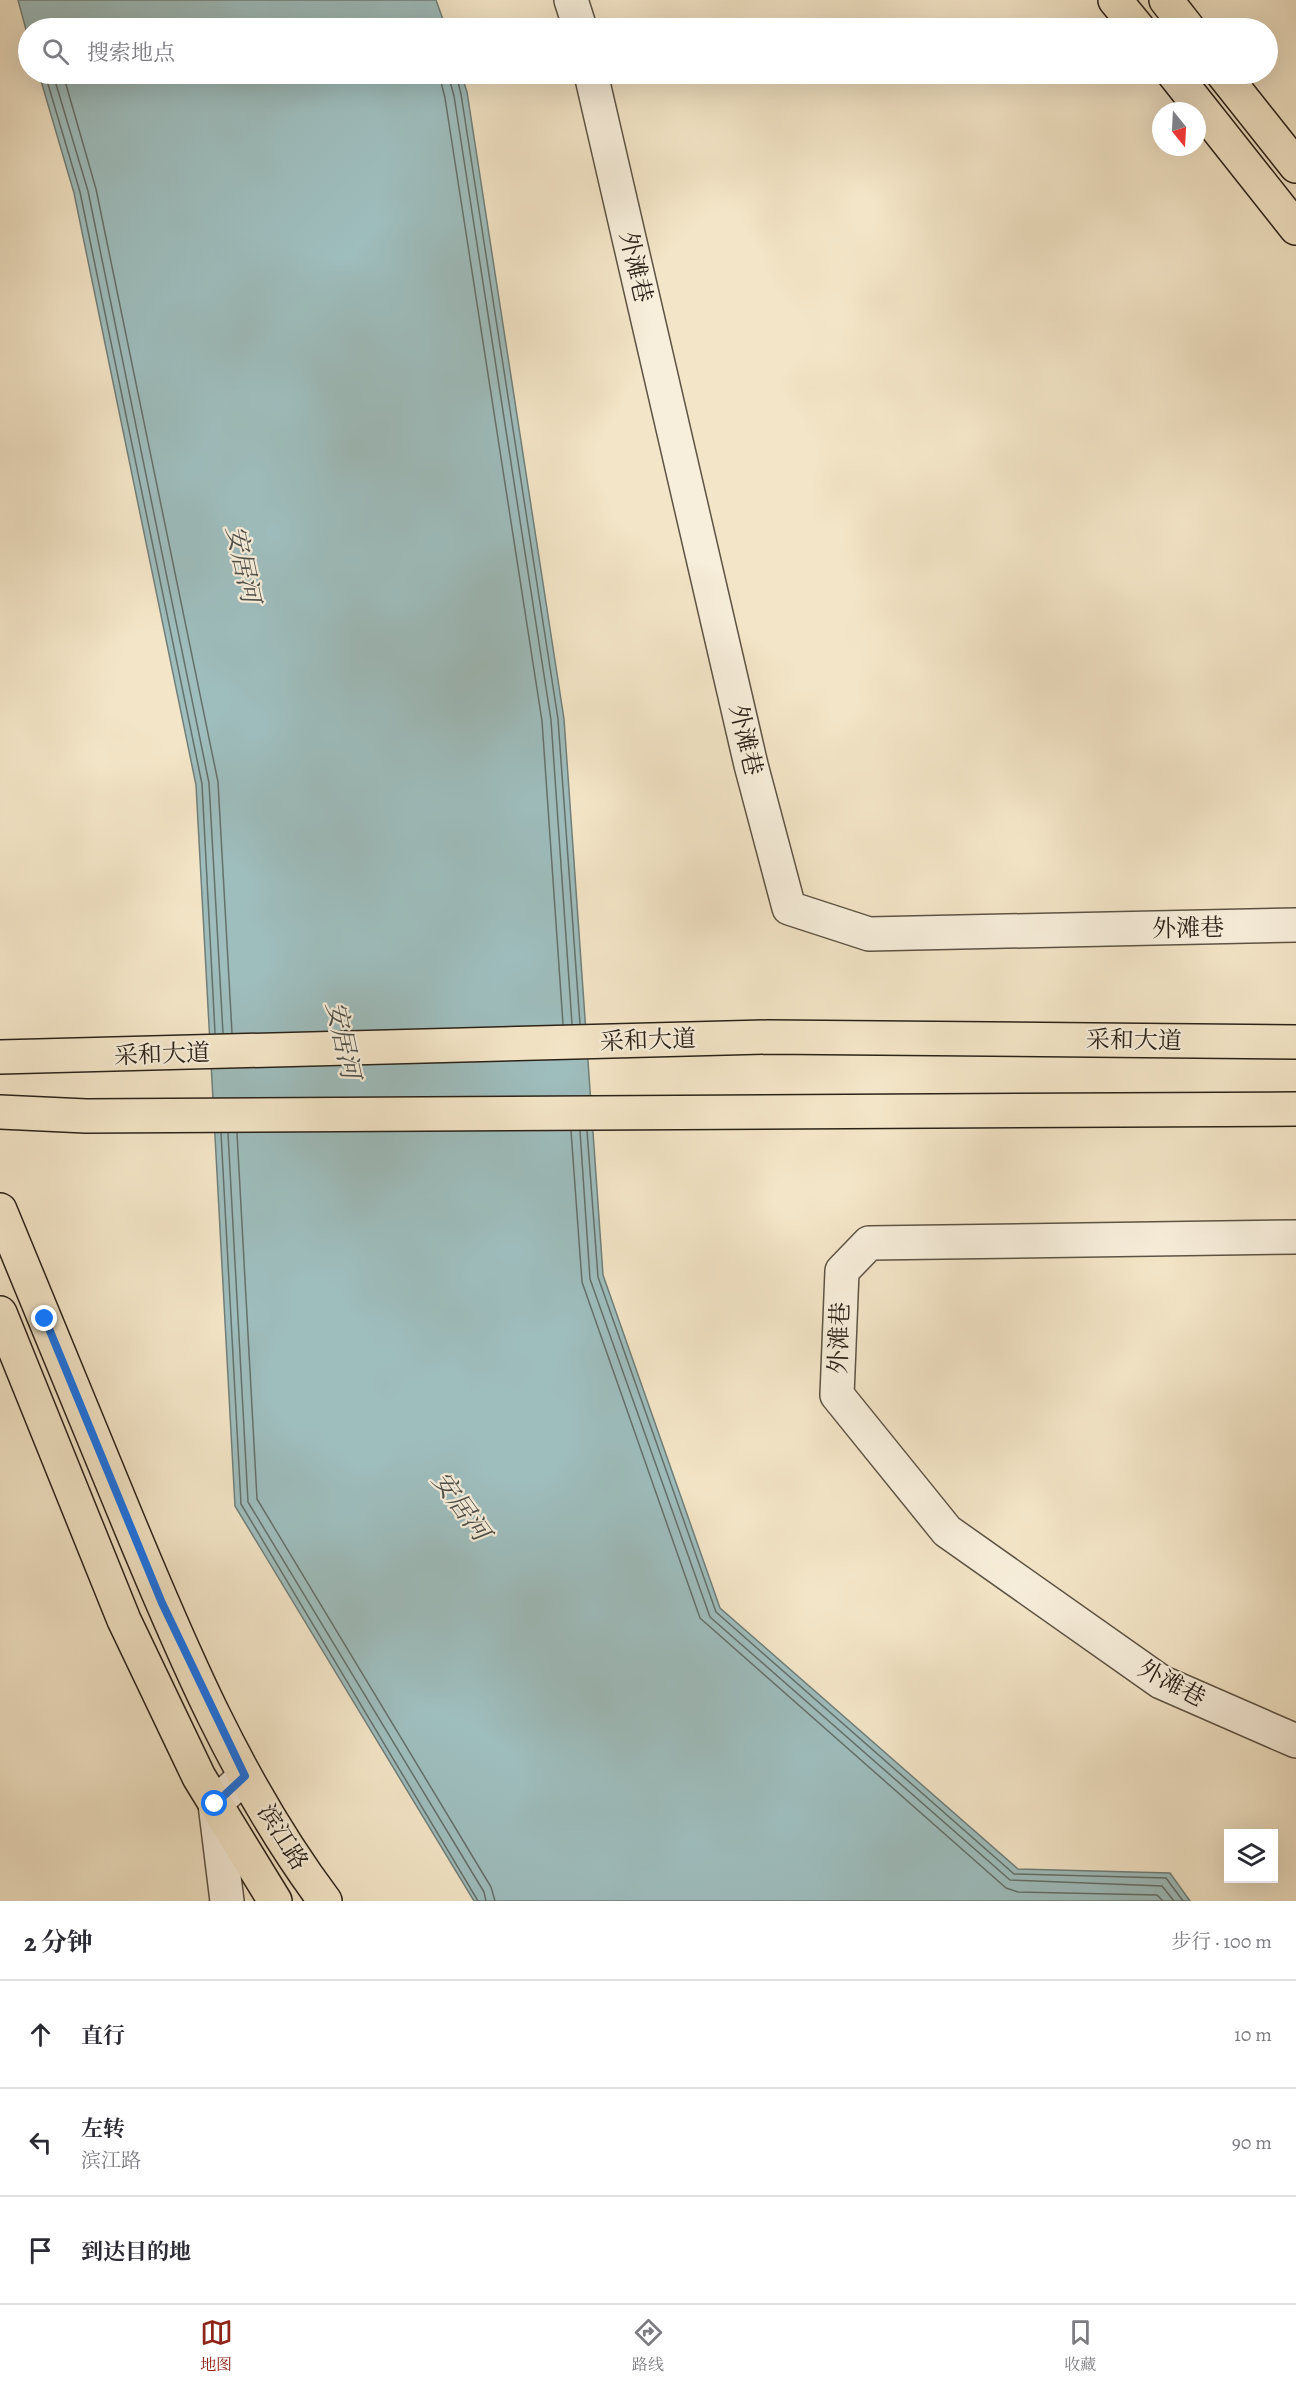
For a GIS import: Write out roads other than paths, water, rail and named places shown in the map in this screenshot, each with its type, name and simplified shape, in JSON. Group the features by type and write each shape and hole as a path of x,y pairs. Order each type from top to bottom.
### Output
{"main road":[{"path":"1115,0 1130,18"},
{"path":"1166,0 1180,18"},
{"path":"1182,84 1296,228"},
{"path":"1231,84 1296,166"},
{"name":"采和大道","path":"0,1057 768,1037 1296,1042"},
{"path":"0,1112 86,1116 1296,1109"},
{"name":"滨江路","path":"0,1210 162,1603 245,1776 302,1870 325,1901"},
{"name":"滨江路","path":"0,1313 124,1620 199,1778 275,1901"}],"street":[{"path":"571,0 577,18"},
{"name":"外滩巷","path":"593,84 751,765 789,908 868,934 1296,925"},
{"name":"外滩巷","path":"1296,1237 868,1243 842,1271 837,1395 947,1531 1161,1682 1296,1741"},
{"path":"226,1901 215,1804 245,1776"}],"water":[{"path":"18,0 436,0 442,18 23,18"},
{"name":"安居河","path":"42,84 464,84 564,719 603,1275 720,1608 1018,1869 1170,1873 1190,1901 474,1901 235,1506 196,785 74,193"}]}
